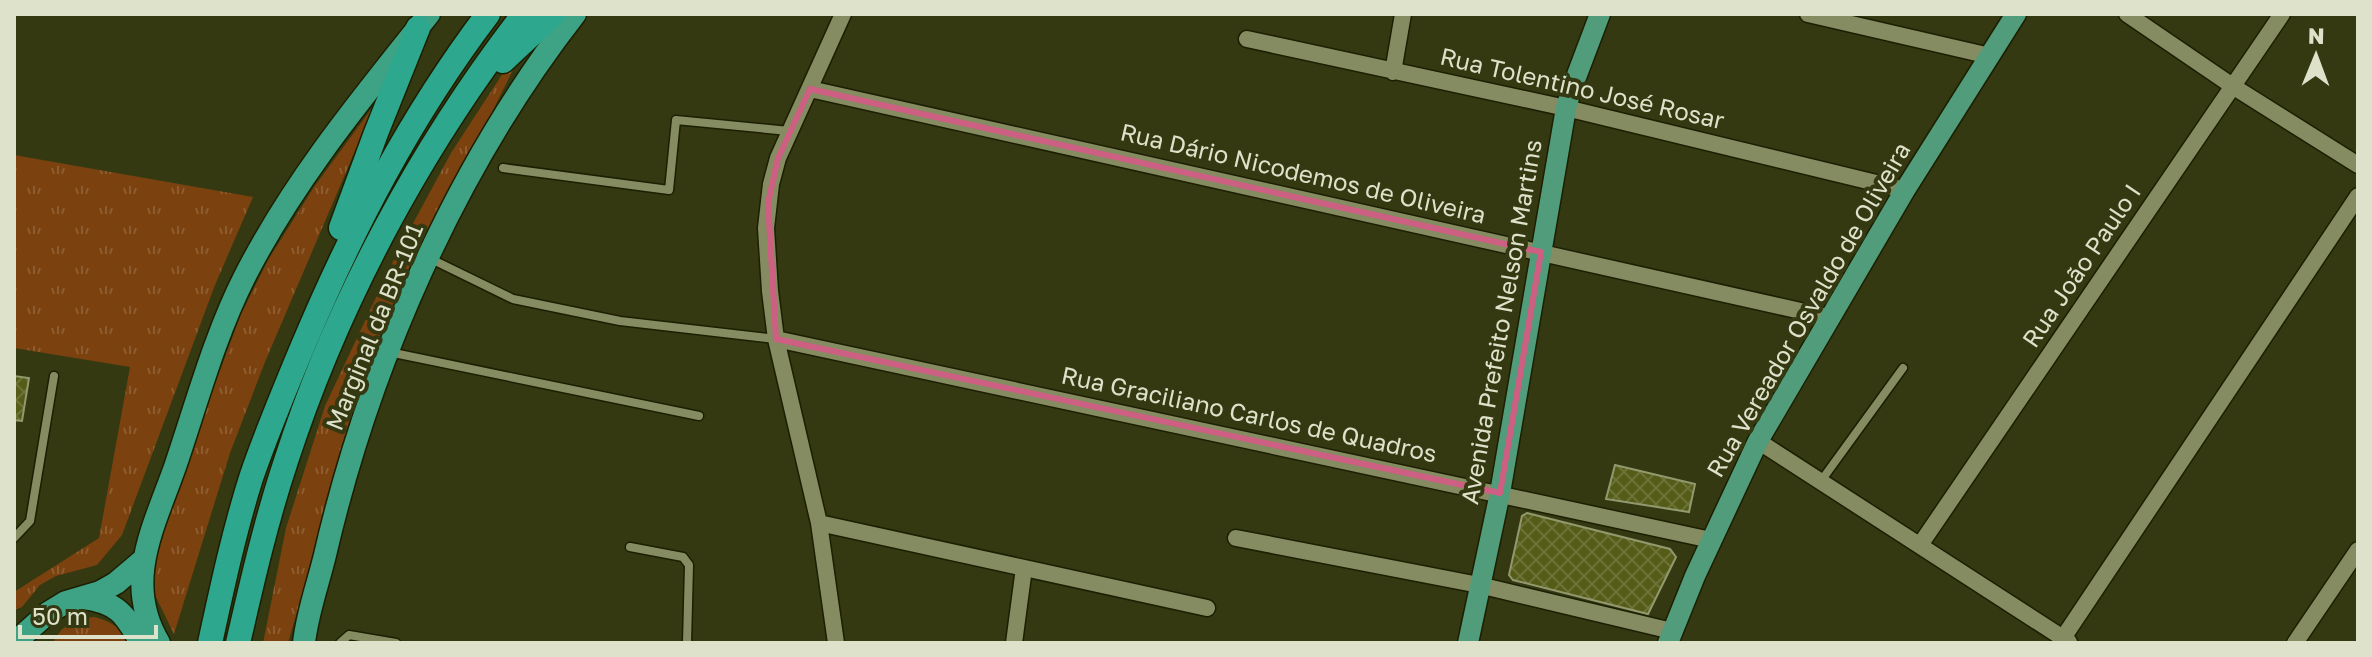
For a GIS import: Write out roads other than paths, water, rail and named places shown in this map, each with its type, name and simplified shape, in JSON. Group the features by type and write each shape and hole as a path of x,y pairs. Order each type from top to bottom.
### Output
{"highway":[{"path":"270,426 327,290 367,206 431,95 488,14"},
{"path":"238,643 268,522 307,402 370,261 407,190 463,99 524,14"},
{"path":"463,99 553,14"},
{"name":"Marginal da BR-101","path":"303,641 345,474 389,352 429,257 479,159 525,85 575,14"},
{"path":"210,643 236,531 270,426 376,133 424,21"},
{"path":"159,643 143,608 142,561 224,323 244,278 305,173 424,21"},
{"path":"14,643 33,636 48,613 66,602 116,583 142,561"},
{"path":"82,598 103,601 116,608 141,643"}],"main road":[{"name":"Avenida Prefeito Nelson Martins","path":"1468,643 1500,493 1566,108 1600,14"},
{"name":"Rua Vereador Osvaldo de Oliveira","path":"1670,637 1758,441 1905,190 2016,14"}],"street":[{"path":"836,643 819,523 776,339 766,228 771,184 789,131 843,14"},
{"path":"1393,72 1403,14"},
{"path":"1808,14 1990,56"},
{"path":"2127,14 2234,87 2358,165"},
{"name":"Rua João Paulo I","path":"1920,545 2282,14"},
{"name":"Rua Tolentino José Rosar","path":"1247,39 1566,108 1905,190"},
{"name":"Rua Dário Nicodemos de Oliveira","path":"810,89 1832,318"},
{"path":"1758,441 2067,640 2358,196"},
{"name":"Rua Graciliano Carlos de Quadros","path":"776,339 1711,540"},
{"path":"819,523 1207,608"},
{"path":"1236,538 1479,585 1670,637"},
{"path":"2295,643 2358,550"},
{"path":"1014,643 1024,568"}],"lane":[{"path":"503,168 669,190 676,120 789,131"},
{"path":"429,257 513,299 620,321 776,339"},
{"path":"389,352 699,416"},
{"path":"1821,481 1903,368"},
{"path":"14,538 30,521 54,376"},
{"path":"630,547 683,557 689,565 687,643"},
{"path":"340,643 349,635 396,643"}]}
